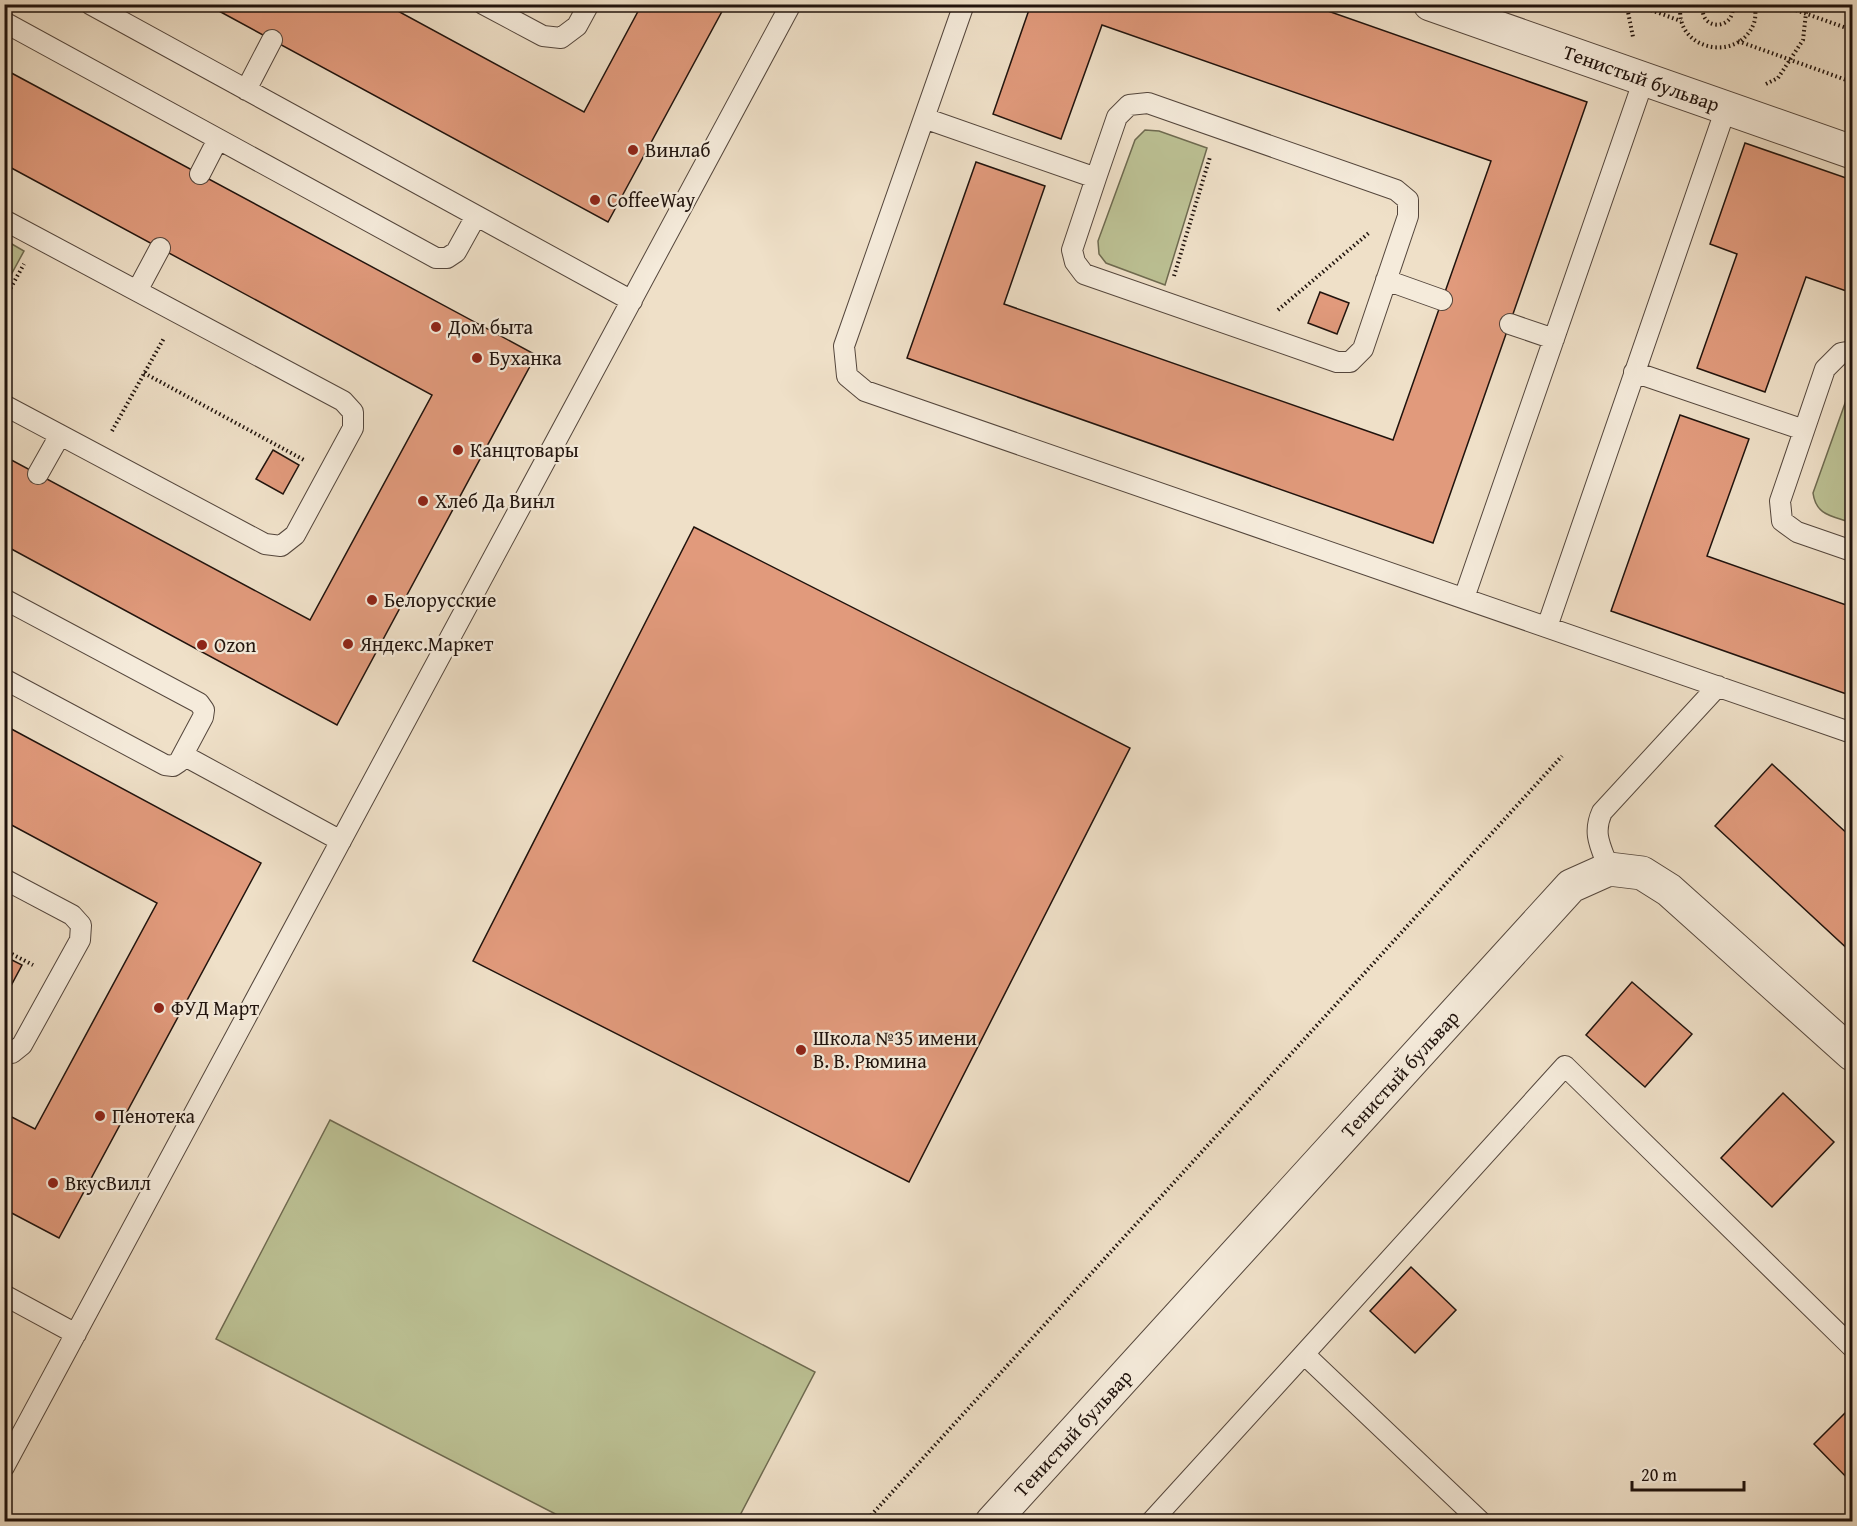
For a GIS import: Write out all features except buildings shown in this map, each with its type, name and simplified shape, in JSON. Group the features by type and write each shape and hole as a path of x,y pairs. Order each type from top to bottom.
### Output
{"street":[{"name":"Тенистый бульвар","path":"1430,4 1852,152"},
{"name":"Тенистый бульвар","path":"992,1521 1571,886 1610,869"},
{"path":"1610,869 1642,873 1670,890 1852,1054"}],"lane":[{"path":"90,4 632,301"},
{"path":"483,4 543,36 561,38 577,26 589,4"},
{"path":"4,1467 791,4"},
{"path":"964,4 844,345 847,375 865,391 1852,733"},
{"path":"4,22 436,258 447,258 456,252 476,216"},
{"path":"246,90 272,40"},
{"path":"1464,598 1644,79"},
{"path":"1148,103 1219,128 1396,190 1408,200 1408,216 1362,349 1350,362 1337,362 1084,274 1075,262 1072,250 1096,178 1117,117 1129,105 1148,103"},
{"path":"1547,627 1726,108"},
{"path":"924,118 1096,178"},
{"path":"200,174 218,139"},
{"path":"4,220 343,401 353,412 353,428 295,535 281,546 265,544 4,405"},
{"path":"137,291 160,248"},
{"path":"1386,280 1442,300"},
{"path":"1510,324 1554,339"},
{"path":"1852,351 1841,352 1825,369 1780,501 1782,521 1797,532 1852,551"},
{"path":"1634,372 1804,430"},
{"path":"38,474 60,435"},
{"path":"4,598 199,704 204,710 203,717 179,762 173,766 165,765 4,679"},
{"path":"1610,869 1597,836 1596,824 1602,812 1718,686"},
{"path":"183,755 341,841"},
{"path":"4,879 72,915 81,925 80,940 22,1045 12,1053 4,1053"},
{"path":"1152,1521 1565,1066 1852,1347"},
{"path":"4,1295 76,1334"},
{"path":"1304,1354 1481,1521"}],"path":[{"path":"1629,4 1628,12 1634,40"},
{"path":"1634,4 1682,21"},
{"path":"1681,4 1679,11 1683,27 1693,39 1707,47 1726,48 1743,39 1754,23 1756,4"},
{"path":"1703,4 1703,16 1708,22 1721,25 1732,15 1732,4"},
{"path":"1779,4 1852,30"},
{"path":"1759,88 1778,78 1803,40 1807,4"},
{"path":"1738,41 1852,82"},
{"path":"1166,302 1219,128"},
{"path":"1252,332 1408,200"},
{"path":"4,300 38,238"},
{"path":"99,455 177,312"},
{"path":"144,373 329,473"},
{"path":"865,1521 1562,756"}],"green space":[{"path":"1145,130 1159,131 1207,148 1165,285 1106,263 1099,254 1098,241 1135,140"},
{"path":"5,240 24,251 5,286"},
{"path":"1852,391 1852,523 1822,511 1813,493 1848,395"},
{"path":"330,1120 815,1372 737,1521 569,1521 216,1339"}],"place":[{"name":"Винлаб","path":"633,150"},
{"name":"CoffeeWay","path":"595,200"},
{"name":"Дом быта","path":"436,327"},
{"name":"Буханка","path":"477,358"},
{"name":"Канцтовары","path":"458,450"},
{"name":"Хлеб Да Винл","path":"423,501"},
{"name":"Белорусские","path":"372,600"},
{"name":"Яндекс.Маркет","path":"348,644"},
{"name":"Ozon","path":"202,645"},
{"name":"ФУД Март","path":"159,1008"},
{"name":"Школа №35 имени В. В. Рюмина","path":"801,1050"},
{"name":"Пенотека","path":"100,1116"},
{"name":"ВкусВилл","path":"53,1183"}]}
